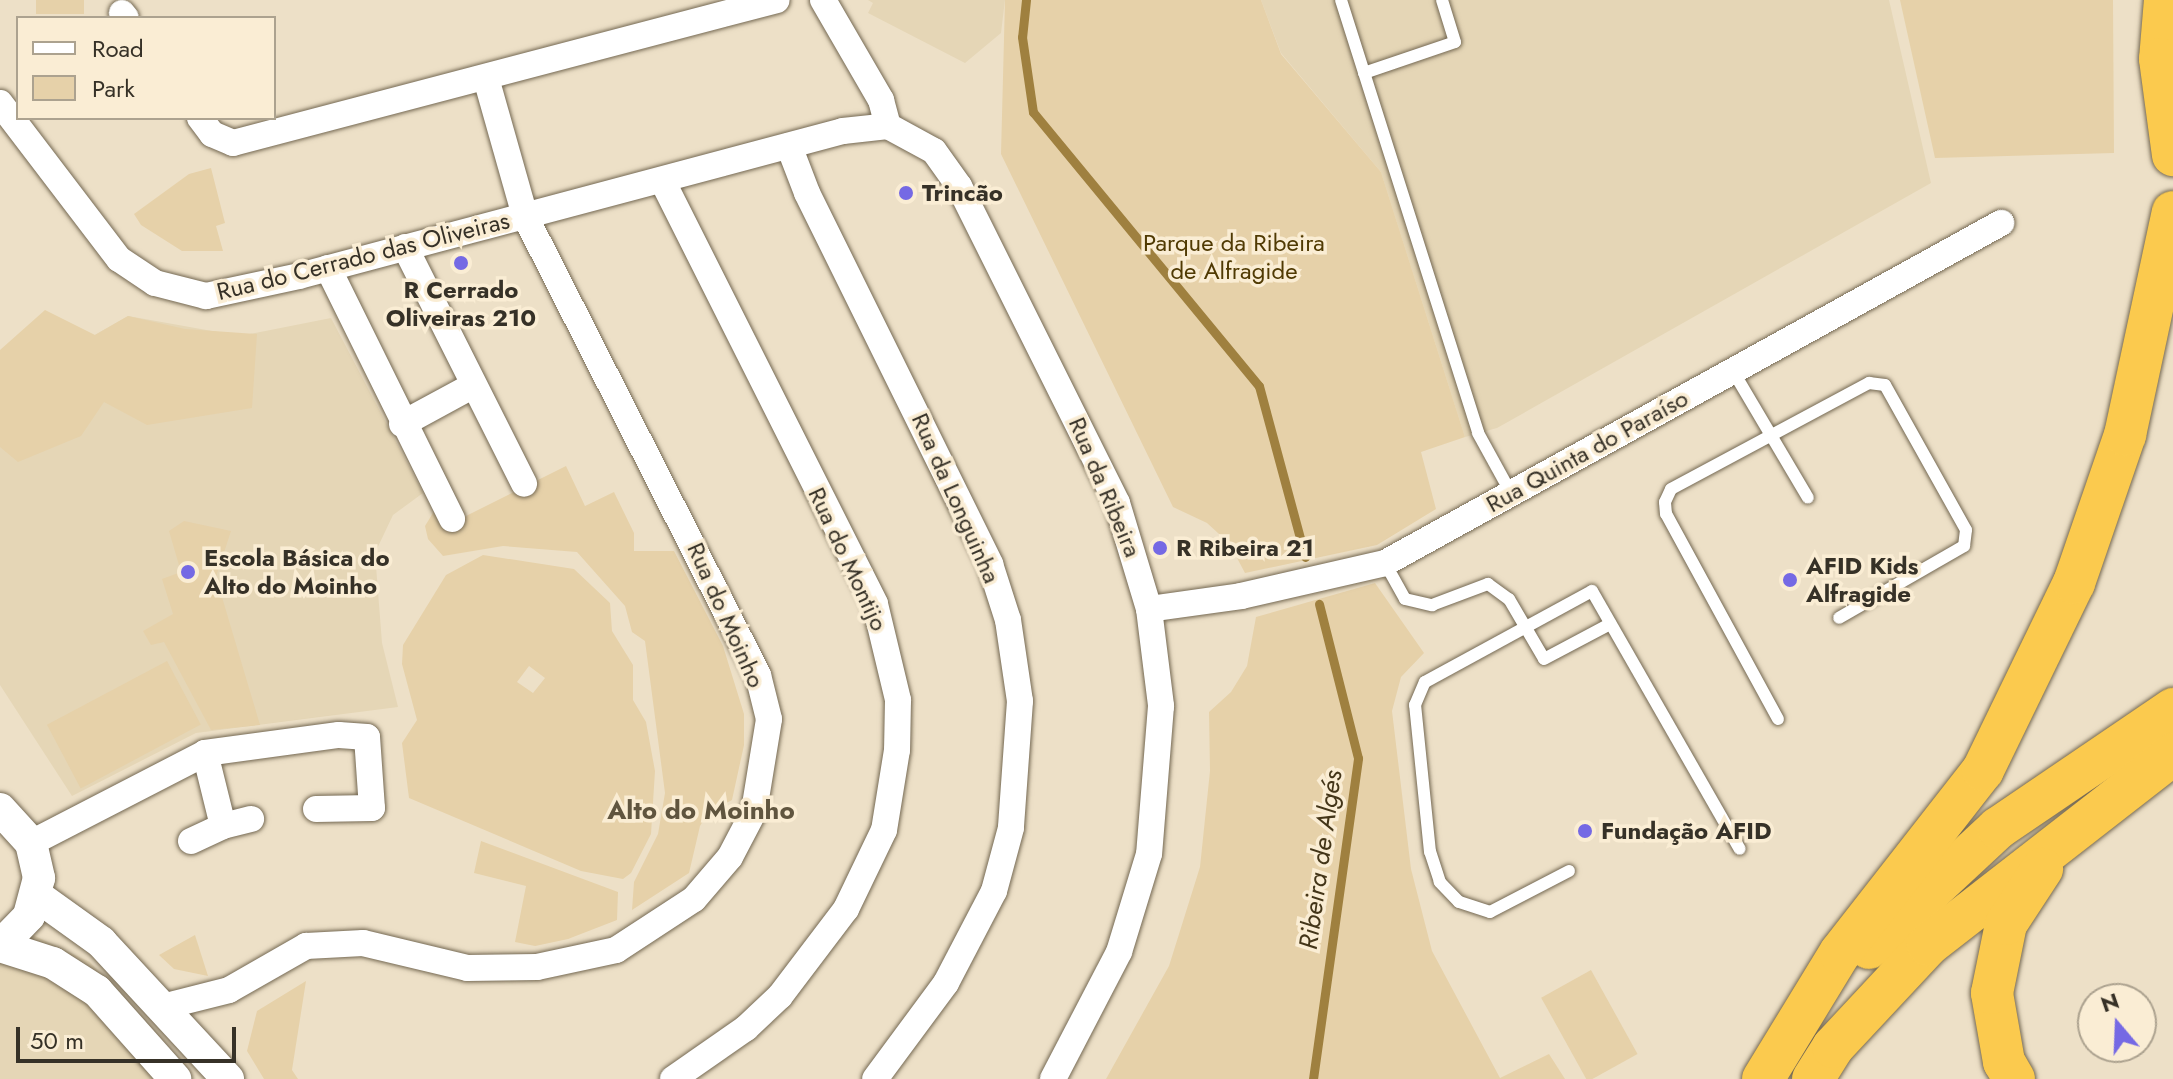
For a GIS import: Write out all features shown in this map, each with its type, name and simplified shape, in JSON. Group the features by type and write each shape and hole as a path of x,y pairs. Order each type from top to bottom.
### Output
{"highway":[{"path":"2165,0 2160,59 2173,155"},
{"path":"1763,1079 1840,953 1983,770 2074,583 2125,435 2173,212"},
{"path":"1807,1007 1998,828 2173,709"},
{"path":"1813,1079 1833,1047 1928,945 2090,814 2173,754"},
{"path":"2014,1079 2004,1062 1992,993 2006,924 2026,887 2090,814"}],"street":[{"path":"202,120 212,134 233,143 777,0"},
{"path":"823,0 881,100 888,126"},
{"name":"Rua do Cerrado das Oliveiras","path":"486,78 525,216"},
{"name":"Rua do Cerrado das Oliveiras","path":"0,103 119,259 155,283 206,296 226,295 789,146 888,126"},
{"name":"Rua da Ribeira","path":"888,126 934,151 959,186 1117,503 1149,609 1161,706 1149,854 1119,952 1053,1079"},
{"name":"Rua da Longuinha","path":"789,146 807,193 990,564 1008,620 1020,701 1011,828 994,891 946,983 875,1079"},
{"name":"Rua do Montijo","path":"662,180 875,604 898,700 897,750 884,830 846,909 780,996 746,1028 673,1079"},
{"name":"Rua do Moinho","path":"162,1007 229,990 306,946 363,943 467,968 537,967 616,950 694,899 730,857 754,811 769,719 758,675 525,216"},
{"name":"Rua Quinta do Paraíso","path":"1149,609 1241,596 1385,563 2001,223"},
{"path":"405,247 472,386 524,484"},
{"path":"328,268 402,424 452,519"},
{"path":"402,424 472,386"},
{"path":"31,843 205,753 339,735 367,737 372,808 316,809"},
{"path":"205,753 223,826"},
{"path":"0,809 31,843 39,878 37,896 17,933 0,946"},
{"path":"191,841 223,826 251,819"},
{"path":"37,896 101,942 228,1079"},
{"path":"0,946 53,963 97,991 175,1079"}],"lane":[{"path":"1341,0 1478,433 1511,493"},
{"path":"1364,73 1455,42 1442,0"},
{"path":"1733,371 1808,498"},
{"path":"1778,719 1666,514 1665,502 1671,489 1771,435 1869,383 1885,385 1966,530 1964,546 1839,618"},
{"path":"1385,563 1405,599 1432,605 1488,584 1509,599 1544,659 1610,624"},
{"path":"1569,871 1490,912 1459,902 1440,882 1430,852 1415,705 1425,682 1592,591 1740,849"}],"shaded area":[{"path":"868,0 1005,0 1001,33 965,63 868,13 873,3"},
{"path":"1261,0 1889,0 1931,183 1497,428 1465,437 1381,172 1281,53"},
{"name":"Escola Básica do Alto do Moinho","path":"128,316 240,336 331,318 423,493 393,515 375,553 382,643 398,707 196,733 72,796 0,685 0,389"},
{"path":"12,925 90,962 192,1079 0,1079 0,927"}],"green space":[{"path":"36,0 84,0 84,14 36,14"},
{"name":"Parque da Ribeira de Alfragide","path":"1005,0 1261,0 1281,54 1381,172 1465,437 1421,452 1436,509 1377,545 1245,573 1229,543 1207,523 1173,507 1001,154"},
{"path":"1900,0 2113,0 2114,153 1935,158"},
{"path":"211,168 225,223 216,226 223,251 182,251 141,225 134,214 189,174"},
{"path":"45,310 95,335 128,316 185,329 257,334 252,408 147,425 104,402 81,436 18,462 0,447 0,350"},
{"path":"566,466 585,506 614,492 634,533 634,551 674,551 723,646 744,714 744,745 732,800 708,813 700,826 689,873 632,910 634,882 658,834 665,793 645,641 632,632 625,606 577,552 503,546 443,556 428,539 425,526 436,508 452,523"},
{"path":"184,521 231,531 216,577 260,725 211,730 164,642 151,645 143,631 173,614 162,579 181,572 169,531"},
{"path":"483,555 574,569 610,603 612,631 633,665 633,700 646,722 655,771 651,834 631,873 623,879 581,871 409,798 402,743 417,720 402,664 403,645 446,575","holes":["529,666 545,678 533,693 517,682"]},
{"path":"1375,583 1424,653 1401,677 1392,711 1411,869 1432,951 1500,1078 1549,1054 1565,1079 1106,1079 1169,966 1200,867 1210,771 1209,712 1231,692 1247,666 1256,617"},
{"path":"167,661 201,725 81,788 47,725"},
{"path":"481,841 618,892 617,920 568,939 535,946 515,942 526,886 474,873"},
{"path":"195,935 208,976 174,969 159,955"},
{"path":"1591,970 1638,1054 1592,1079 1586,1079 1541,998"},
{"path":"306,981 292,1070 298,1079 264,1079 247,1051 257,1011"}],"waterway":[{"name":"Ribeira de Algés","path":"1026,0 1022,37 1033,112 1259,386 1305,557"},
{"name":"Ribeira de Algés","path":"1313,1079 1358,758 1319,604"}],"place":[{"name":"Trincão","path":"906,193"},
{"name":"R Cerrado Oliveiras 210","path":"461,263"},
{"name":"R Ribeira 21","path":"1160,548"},
{"name":"Escola Básica do Alto do Moinho","path":"188,572"},
{"name":"AFID Kids Alfragide","path":"1790,580"},
{"name":"Fundação AFID","path":"1585,831"}],"district":[{"name":"Alto do Moinho","path":"701,811"}]}
